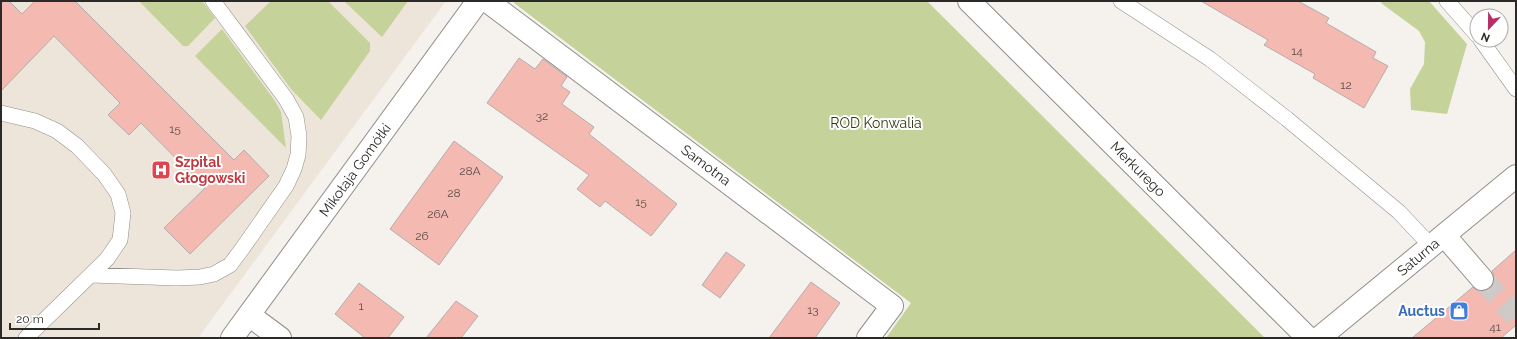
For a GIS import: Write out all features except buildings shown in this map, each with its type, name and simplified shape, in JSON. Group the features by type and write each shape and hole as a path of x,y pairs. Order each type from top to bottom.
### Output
{"street":[{"name":"Mikołaja Gomółki","path":"232,338 478,1"},
{"name":"Samotna","path":"487,1 892,306 868,338"},
{"name":"Merkurego","path":"969,1 1308,338"},
{"name":"Saturna","path":"1319,338 1516,176"},
{"path":"1438,241 1482,279"},
{"path":"249,315 280,338"}],"lane":[{"path":"91,275 177,278 200,277 214,274 230,265 242,250 286,186 294,169 298,155 299,136 296,117 286,99 213,1"},
{"path":"1121,1 1210,59 1287,119 1399,212 1438,241"},
{"path":"1447,1 1469,26"},
{"path":"1487,48 1516,89"},
{"path":"1,114 35,121 57,131 77,146 104,174 118,194 123,213 120,240 107,259 26,338"}],"shaded area":[{"name":"Szpital Głogowski","path":"1,1 446,1 198,338 1,338"}],"green space":[{"path":"139,1 202,1 215,18 188,46 183,46"},
{"path":"271,1 328,1 370,43 370,51 321,120 291,89 245,26"},
{"path":"344,1 408,1 382,37"},
{"name":"ROD Konwalia","path":"515,1 927,1 1265,338 886,338 911,303 514,3"},
{"path":"1382,1 1429,1 1467,44 1447,114 1411,110 1410,89 1424,64 1425,42 1419,31 1381,3"},
{"path":"222,29 275,101 281,112 286,148 195,56"}],"tunnel":[{"path":"1482,279 1516,316"}],"place":[{"name":"Szpital Głogowski","path":"161,170"},
{"name":"Auctus","path":"1459,311"}]}
